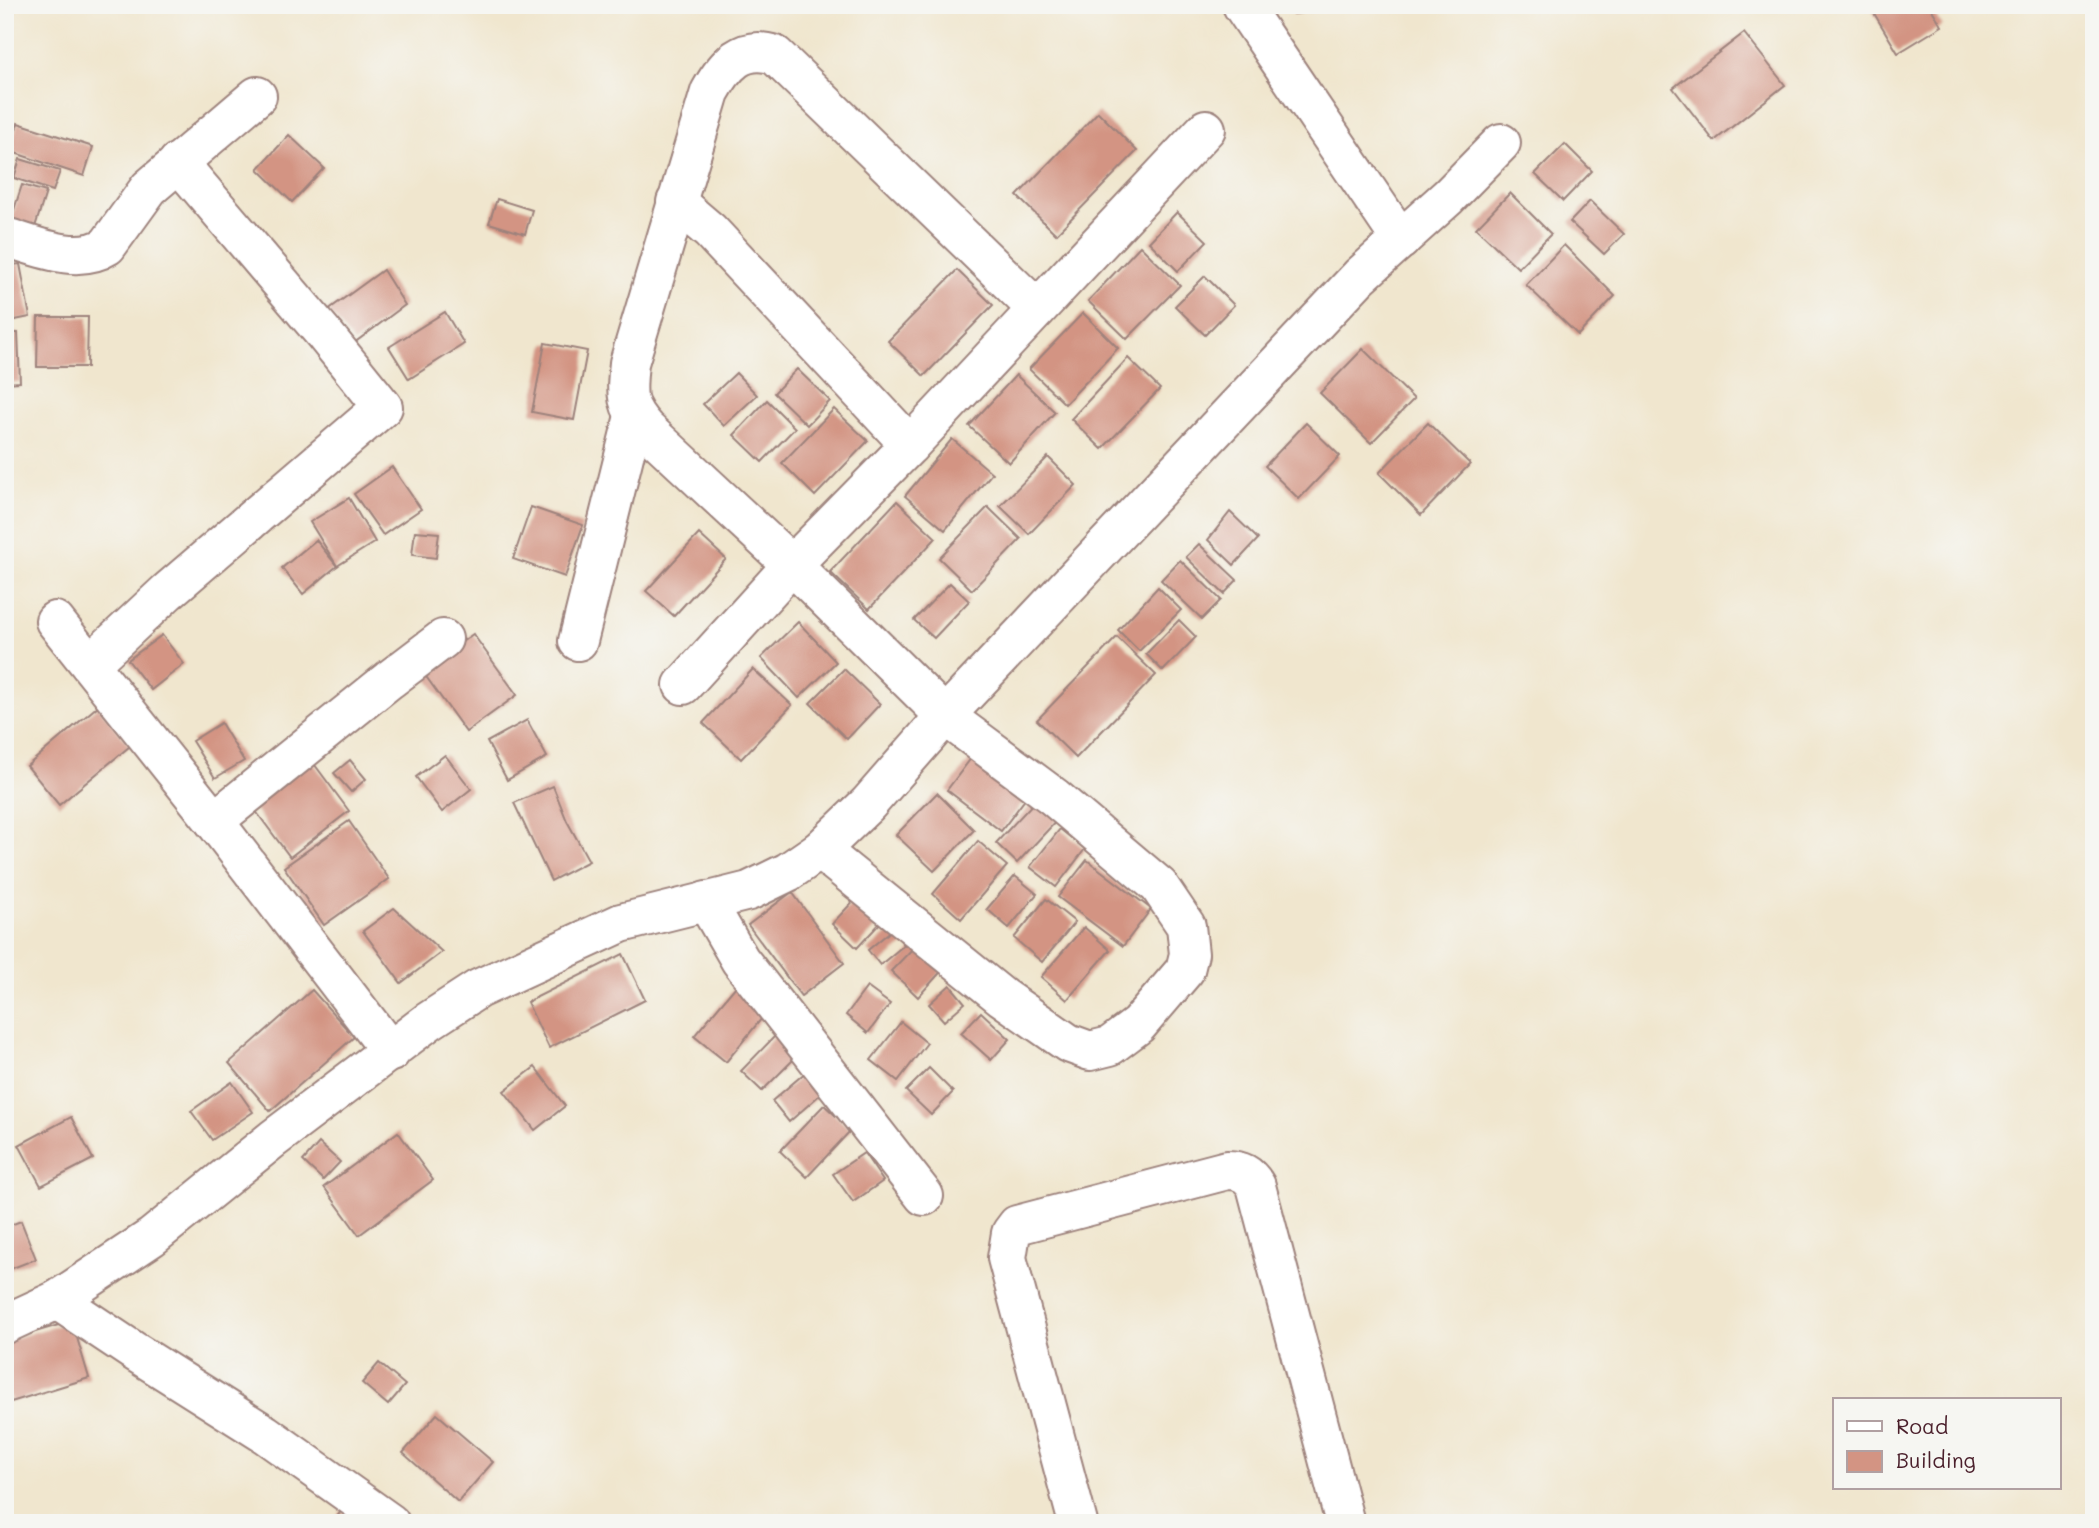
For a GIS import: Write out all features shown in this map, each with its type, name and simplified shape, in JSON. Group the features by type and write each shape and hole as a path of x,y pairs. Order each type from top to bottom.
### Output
{"street":[{"path":"1242,5 1401,240"},
{"path":"820,850 1002,997 1069,1043 1090,1051 1110,1046 1138,1025 1185,970 1189,954 1186,926 1159,886 1054,797 945,716 792,565 634,416 629,407 626,393 629,363 710,92 723,70 751,52 764,51 775,55 1037,309"},
{"path":"5,237 56,252 84,255 99,251 107,246 149,188 257,96"},
{"path":"683,685 792,565 910,445 1206,129"},
{"path":"5,1324 57,1300 152,1237 262,1147 429,1021 478,989 621,923 749,891 788,872 820,850 868,804 945,716 1351,286 1448,197 1501,143"},
{"path":"90,664 167,592 383,407 177,162"},
{"path":"676,202 710,231 910,445"},
{"path":"578,641 634,416"},
{"path":"55,621 214,821 391,1052"},
{"path":"214,821 443,639"},
{"path":"706,901 740,960 924,1196"},
{"path":"1078,1523 1007,1258 1011,1233 1017,1225 1235,1170 1251,1178 1256,1186 1345,1523"},
{"path":"57,1300 265,1434 390,1523"}],"building":[{"path":"1292,5 1318,5 1319,11 1294,14"},
{"path":"1869,5 1929,5 1942,26 1898,53"},
{"path":"1744,33 1785,85 1714,141 1673,88"},
{"path":"1098,112 1137,151 1056,234 1017,196"},
{"path":"18,123 93,147 84,176 9,151"},
{"path":"289,135 324,168 292,202 258,169"},
{"path":"1565,144 1592,171 1563,201 1535,174"},
{"path":"20,159 60,171 53,191 14,178"},
{"path":"22,185 46,192 35,227 11,219"},
{"path":"1510,193 1551,234 1518,268 1476,228"},
{"path":"497,199 532,210 525,234 489,223"},
{"path":"1590,201 1624,234 1604,254 1570,222"},
{"path":"1177,212 1207,241 1178,271 1149,242"},
{"path":"1564,245 1615,296 1578,335 1526,285"},
{"path":"1140,246 1180,285 1127,339 1088,301"},
{"path":"20,264 30,317 5,322 5,266"},
{"path":"383,270 405,305 354,343 328,310"},
{"path":"957,270 993,305 924,376 888,341"},
{"path":"1205,276 1234,305 1205,335 1175,306"},
{"path":"445,312 464,344 409,379 389,347"},
{"path":"1083,313 1118,348 1065,404 1029,369"},
{"path":"38,317 88,317 87,367 37,367"},
{"path":"5,333 18,333 20,382 5,383"},
{"path":"545,343 587,351 574,420 532,412"},
{"path":"1363,349 1414,399 1371,443 1320,393"},
{"path":"1128,358 1160,389 1102,449 1071,419"},
{"path":"797,369 830,401 807,425 774,393"},
{"path":"736,373 757,395 724,426 703,404"},
{"path":"1016,375 1055,412 1009,463 969,426"},
{"path":"767,400 795,428 762,462 734,435"},
{"path":"834,409 868,441 815,496 782,463"},
{"path":"1306,423 1340,456 1299,499 1265,466"},
{"path":"1428,423 1470,464 1421,515 1379,473"},
{"path":"952,439 992,473 945,530 905,496"},
{"path":"1048,457 1076,485 1029,534 1000,506"},
{"path":"392,467 421,509 383,535 354,494"},
{"path":"349,498 375,542 337,566 310,522"},
{"path":"897,501 936,538 869,609 830,572"},
{"path":"531,507 583,525 565,577 513,559"},
{"path":"988,507 1021,539 972,590 939,558"},
{"path":"1230,512 1258,539 1234,565 1208,540"},
{"path":"415,531 439,533 436,558 412,555"},
{"path":"699,534 726,559 674,616 646,591"},
{"path":"316,540 337,566 303,594 282,568"},
{"path":"1199,544 1237,580 1224,594 1186,557"},
{"path":"1180,560 1221,600 1202,619 1161,580"},
{"path":"950,583 969,601 934,638 914,620"},
{"path":"1158,587 1181,610 1139,651 1118,630"},
{"path":"1179,620 1196,637 1163,671 1146,654"},
{"path":"798,622 836,662 799,698 761,658"},
{"path":"473,634 517,695 466,732 422,671"},
{"path":"162,635 184,664 151,690 128,660"},
{"path":"1117,637 1156,675 1076,758 1037,720"},
{"path":"753,669 792,705 741,759 703,723"},
{"path":"844,669 880,704 847,739 810,703"},
{"path":"98,706 130,746 59,805 27,766"},
{"path":"527,720 547,757 507,780 487,742"},
{"path":"221,723 244,761 215,778 192,741"},
{"path":"445,755 471,789 442,812 416,777"},
{"path":"309,757 349,811 290,857 249,802"},
{"path":"972,757 1026,798 1001,831 947,790"},
{"path":"350,760 366,779 351,792 334,773"},
{"path":"553,786 567,821 589,861 551,881 514,803"},
{"path":"937,793 974,830 934,871 896,835"},
{"path":"1038,798 1060,817 1017,863 996,843"},
{"path":"349,821 389,879 324,925 284,867"},
{"path":"1060,829 1085,849 1056,887 1030,867"},
{"path":"978,841 1007,866 961,919 933,894"},
{"path":"1087,860 1151,909 1123,946 1058,897"},
{"path":"1015,876 1037,894 1009,928 987,909"},
{"path":"792,892 844,963 801,996 748,925"},
{"path":"858,896 883,920 857,948 832,924"},
{"path":"1046,899 1075,922 1042,962 1014,938"},
{"path":"394,908 442,952 401,983 363,931"},
{"path":"1084,927 1110,950 1067,1000 1041,977"},
{"path":"892,930 904,945 880,965 868,950"},
{"path":"921,940 947,965 918,997 891,971"},
{"path":"623,954 645,1000 549,1048 527,1002"},
{"path":"950,985 965,1003 944,1021 929,1004"},
{"path":"736,986 767,1012 726,1062 694,1036"},
{"path":"867,987 890,1004 868,1033 846,1015"},
{"path":"312,990 354,1037 270,1111 229,1063"},
{"path":"981,1012 1010,1039 991,1060 961,1033"},
{"path":"901,1022 927,1043 898,1081 871,1060"},
{"path":"777,1034 798,1055 762,1091 741,1071"},
{"path":"535,1067 565,1106 535,1130 504,1091"},
{"path":"929,1068 953,1092 931,1115 906,1091"},
{"path":"806,1072 823,1092 789,1122 772,1101"},
{"path":"232,1082 253,1112 212,1140 191,1111"},
{"path":"824,1105 851,1130 807,1177 780,1151"},
{"path":"71,1117 93,1159 41,1186 19,1145"},
{"path":"398,1132 433,1180 359,1235 324,1187"},
{"path":"319,1143 340,1162 323,1180 303,1161"},
{"path":"864,1153 883,1181 853,1202 833,1174"},
{"path":"21,1221 36,1259 5,1271 5,1227"},
{"path":"72,1321 89,1378 11,1402 5,1384 5,1341"},
{"path":"379,1363 405,1385 388,1405 362,1383"},
{"path":"437,1414 493,1462 458,1502 403,1453"},
{"path":"341,1511 358,1523 333,1523"}]}
